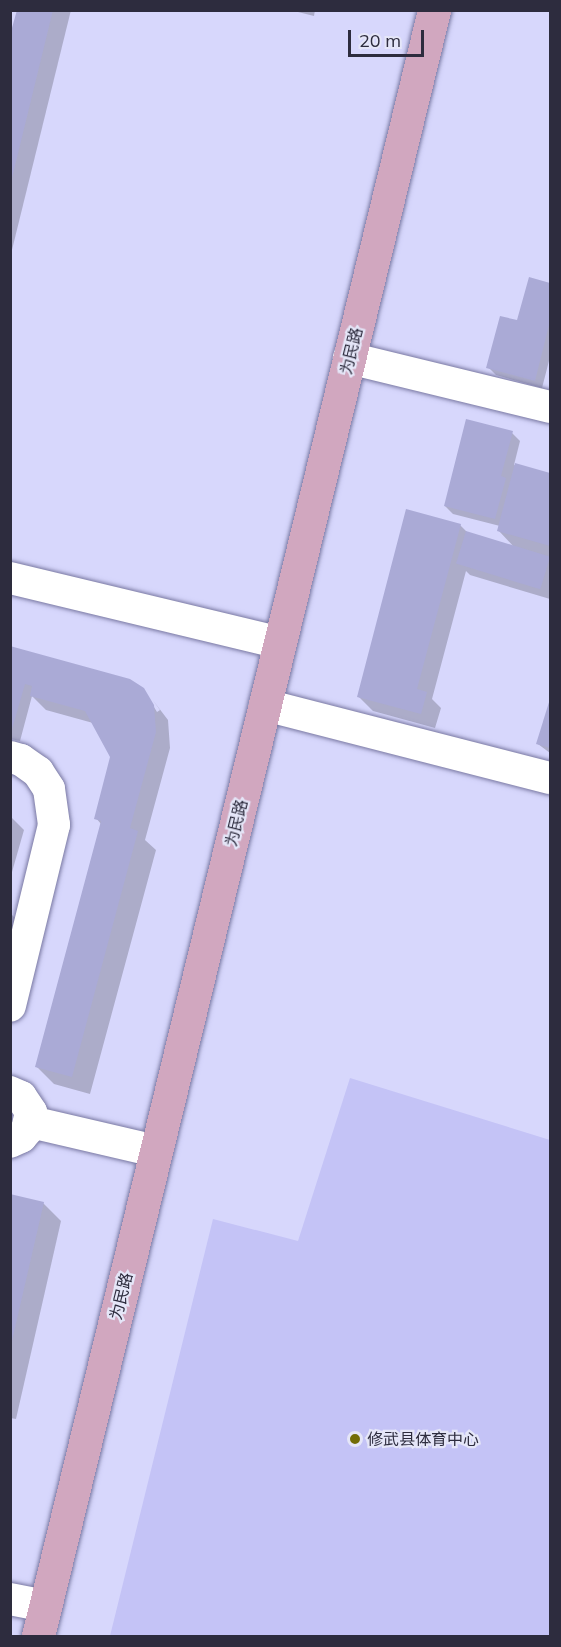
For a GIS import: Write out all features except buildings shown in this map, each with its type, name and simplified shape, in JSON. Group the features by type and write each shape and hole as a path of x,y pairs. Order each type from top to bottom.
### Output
{"main road":[{"name":"为民路","path":"41,1621 434,10"}],"street":[{"path":"349,358 550,407"},
{"path":"10,578 280,643"},
{"path":"265,705 550,778"},
{"path":"10,758 21,760 38,772 49,789 54,825 10,1006"},
{"path":"10,1092 27,1103 21,1132 156,1151"},
{"path":"10,1599 41,1621"}],"shaded area":[{"name":"修武县体育中心","path":"350,1078 550,1140 550,1636 110,1636 213,1219 298,1241"}],"place":[{"name":"修武县体育中心","path":"355,1439"}]}
